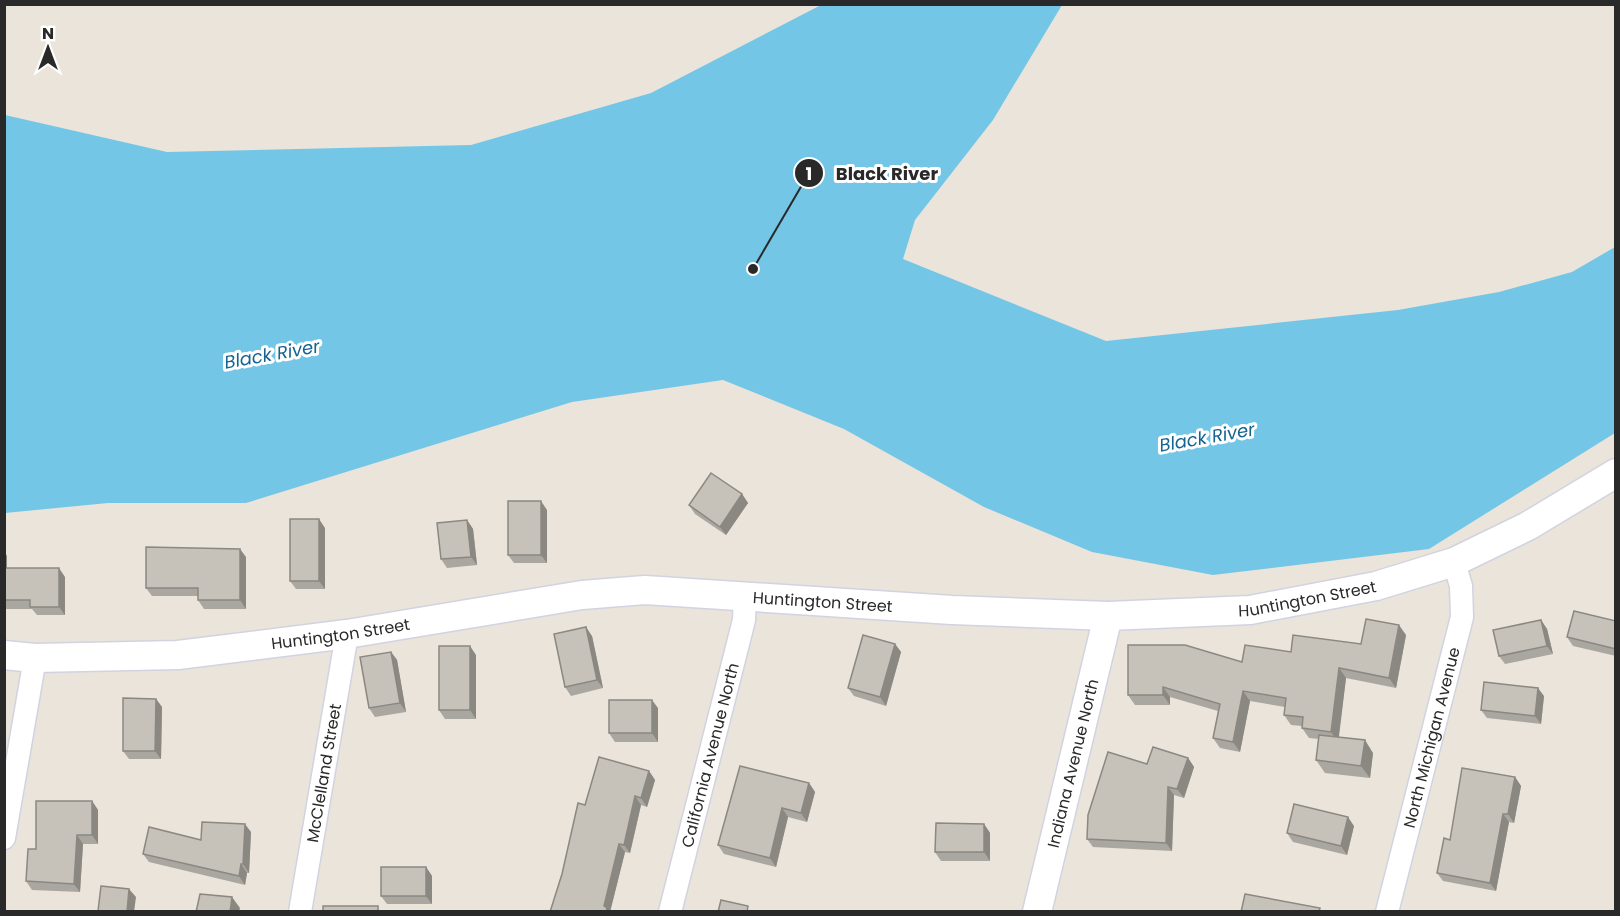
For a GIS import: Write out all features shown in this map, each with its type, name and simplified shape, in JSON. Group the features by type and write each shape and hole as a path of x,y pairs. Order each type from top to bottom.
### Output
{"street":[{"name":"Huntington Street","path":"4,655 35,658 178,655 347,634 582,595 645,590 952,610 1108,616 1250,610 1376,586 1454,562 1528,526 1616,472"},
{"name":"North Michigan Avenue","path":"1387,912 1462,617 1461,586 1454,562"},
{"name":"California Avenue North","path":"670,912 744,620 745,597"},
{"name":"Indiana Avenue North","path":"1036,912 1108,616"},
{"name":"McClelland Street","path":"300,912 347,634"},
{"path":"4,838 35,658"}],"water":[{"path":"821,5 1062,5 993,120 915,220 903,259 1106,341 1398,310 1499,292 1572,272 1615,247 1615,433 1429,549 1213,575 1092,552 984,507 844,429 723,380 572,402 246,503 108,503 5,513 5,115 167,152 471,145 651,93"}],"building":[{"path":"711,473 742,494 720,527 689,505"},
{"path":"508,501 541,501 541,555 508,555"},
{"path":"290,519 319,519 319,581 290,581"},
{"path":"467,520 471,557 441,559 437,523"},
{"path":"146,547 240,549 240,600 198,600 198,588 146,588"},
{"path":"4,568 59,568 59,607 30,607 30,600 4,600"},
{"path":"1574,611 1616,621 1616,649 1567,637"},
{"path":"1366,619 1399,625 1389,678 1339,668 1331,732 1302,728 1303,717 1284,715 1286,698 1243,691 1233,742 1213,738 1220,704 1163,687 1163,695 1128,695 1128,645 1185,645 1242,662 1245,645 1291,652 1293,635 1361,644"},
{"path":"1541,620 1547,646 1499,656 1493,630"},
{"path":"586,627 597,680 565,687 554,634"},
{"path":"863,635 895,644 880,697 848,688"},
{"path":"439,646 470,646 470,710 439,710"},
{"path":"391,652 400,703 369,708 360,657"},
{"path":"1484,682 1538,688 1535,716 1481,710"},
{"path":"123,698 156,699 155,751 123,751"},
{"path":"609,700 652,700 652,733 609,733"},
{"path":"1319,735 1365,740 1361,766 1316,760"},
{"path":"1153,747 1188,758 1177,789 1168,787 1166,843 1087,839 1088,815 1108,752 1147,764"},
{"path":"599,757 649,771 641,798 635,796 624,845 619,844 604,906 607,908 606,912 550,912 562,874 578,803 585,805"},
{"path":"740,766 809,783 801,813 782,808 770,858 718,845"},
{"path":"1462,768 1515,777 1508,814 1503,814 1490,883 1437,873 1444,838 1450,840"},
{"path":"36,801 92,801 92,835 77,835 74,884 26,881 28,849 36,849"},
{"path":"1294,804 1348,817 1341,846 1287,833"},
{"path":"202,822 245,824 243,864 241,864 239,876 143,854 149,827 201,840"},
{"path":"936,823 984,824 984,852 935,852"},
{"path":"381,867 426,867 426,896 381,896"},
{"path":"101,886 129,889 127,912 98,911"},
{"path":"200,894 232,897 230,912 196,912"},
{"path":"1245,894 1320,908 1319,912 1241,912"},
{"path":"721,900 748,906 747,912 718,912"},
{"path":"323,906 378,906 378,912 323,912"}],"place":[{"name":"Black River","path":"753,269"}]}
